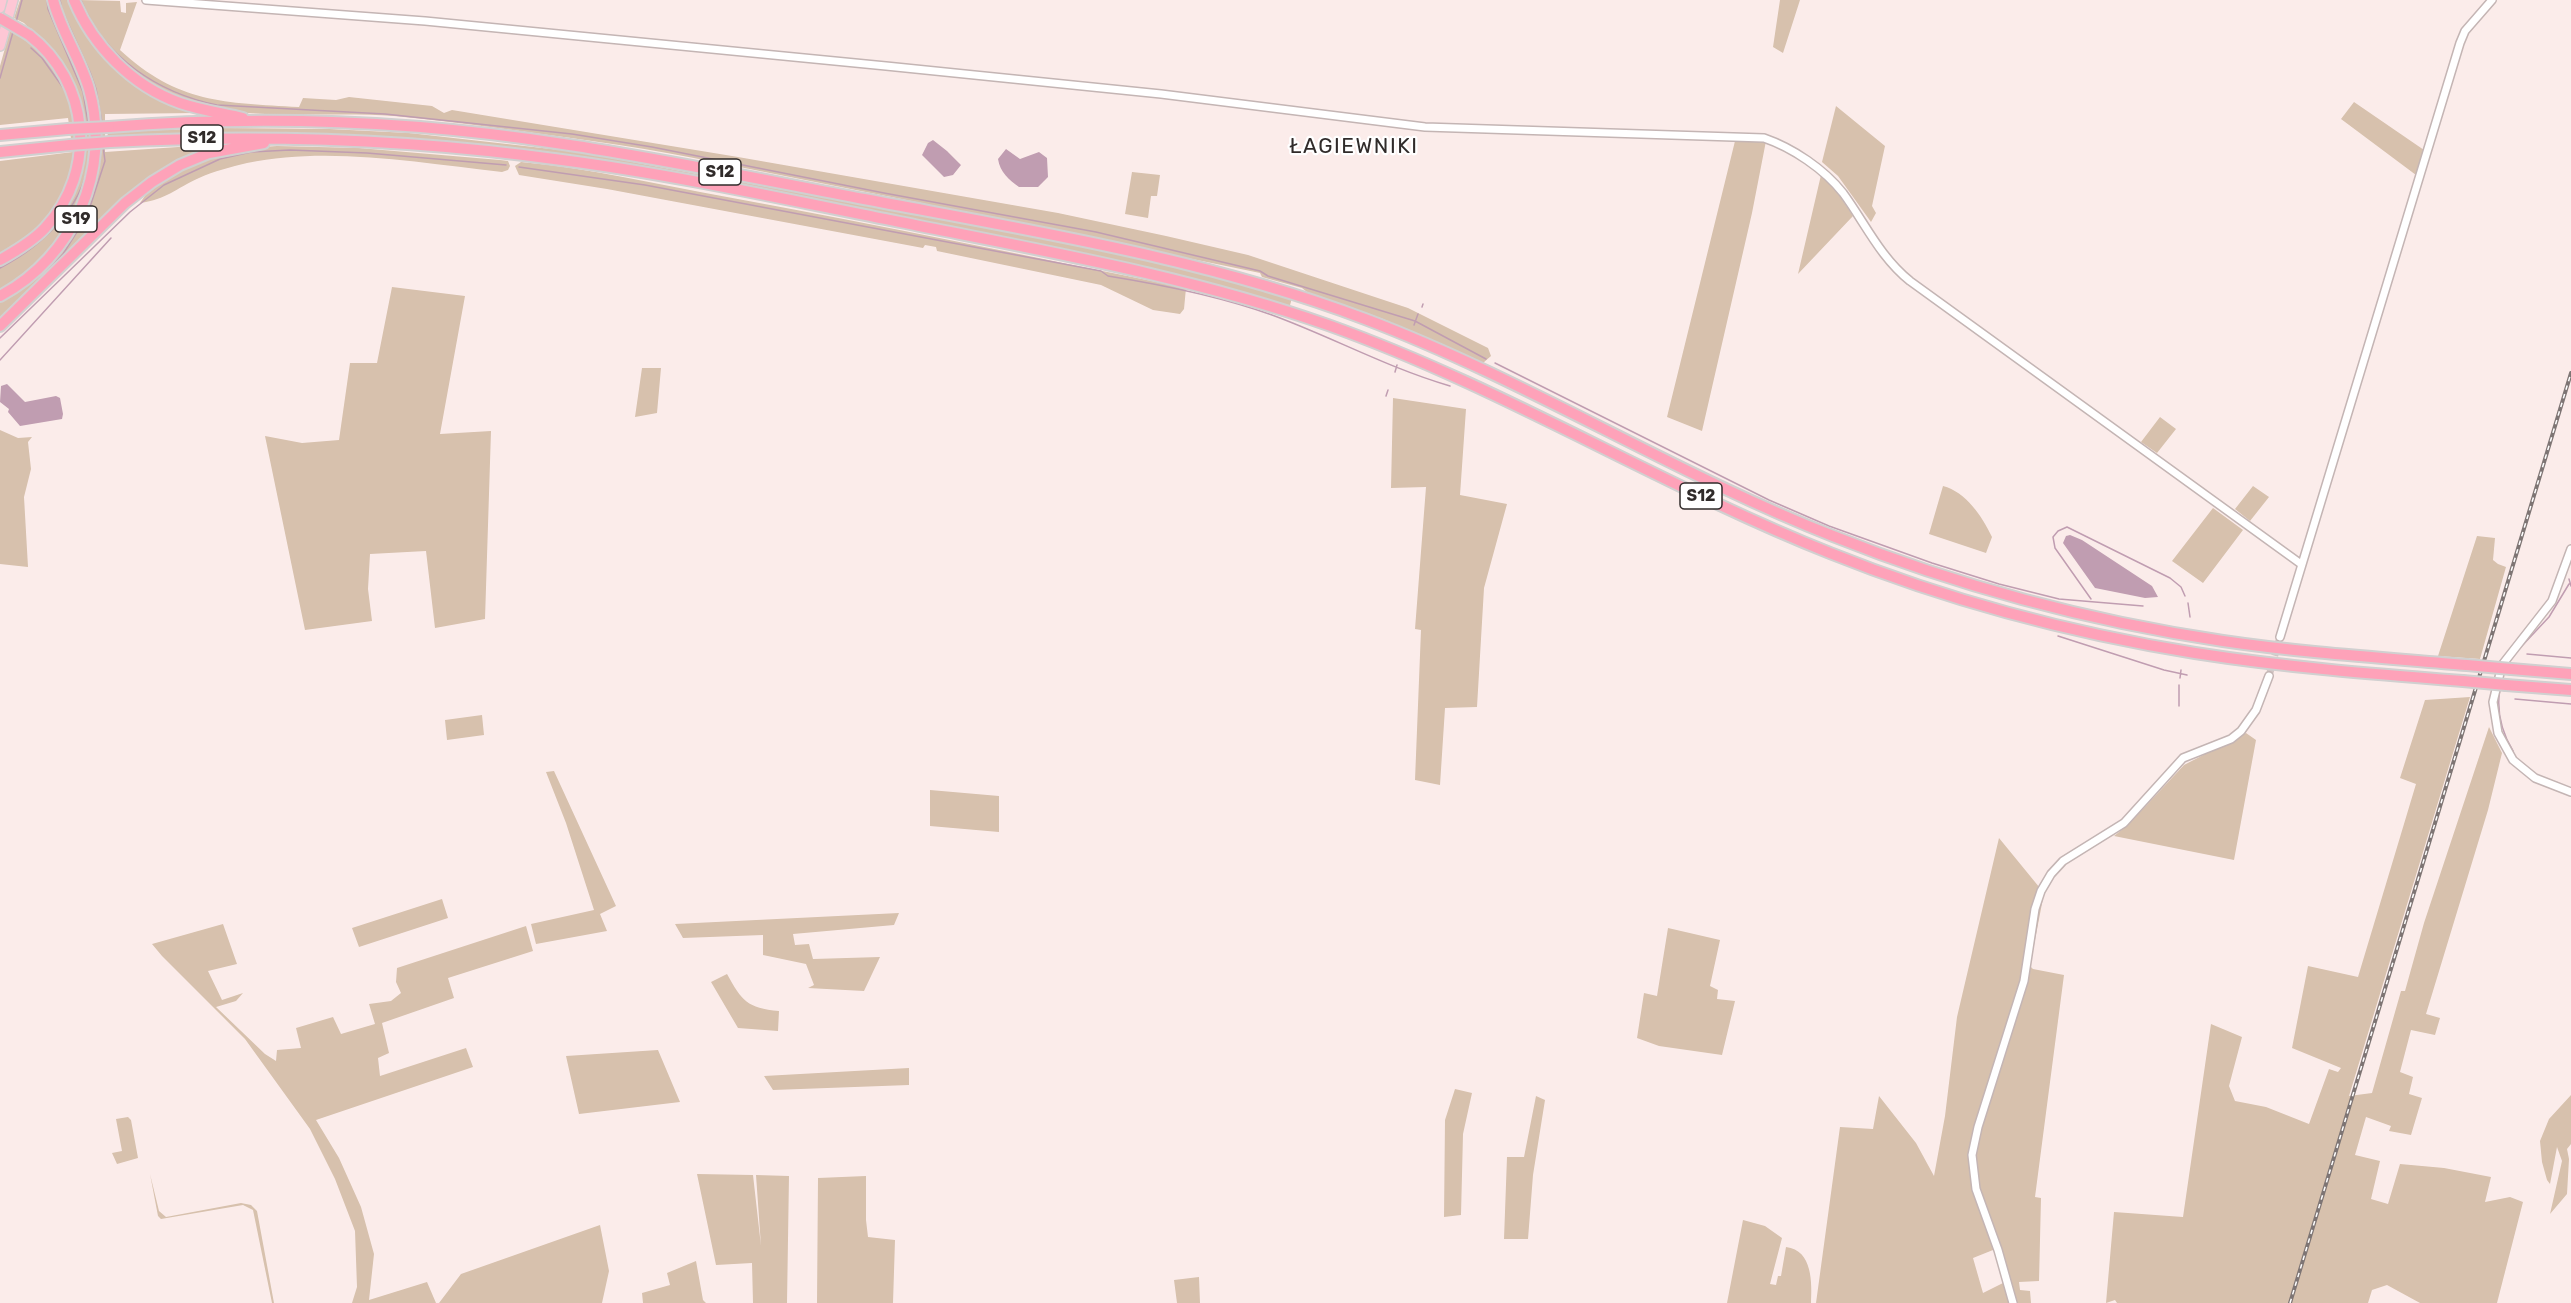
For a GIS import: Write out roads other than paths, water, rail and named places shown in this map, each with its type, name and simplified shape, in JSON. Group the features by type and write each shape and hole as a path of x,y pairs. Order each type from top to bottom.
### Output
{"highway":[{"name":"S19","path":"0,296 36,272 61,243 83,204 93,170 96,134 91,98 53,0"},
{"path":"74,0 80,15 100,45 114,61 147,86 179,102 252,121"},
{"path":"0,18 29,35 55,60 70,88 80,125 79,158 70,190 52,220 29,242 0,260"},
{"name":"S12","path":"0,135 110,126 252,121 338,123 442,130 559,143 986,222 1201,267 1308,299 1401,333 1489,372 1761,506 1873,552 1968,584 2074,613 2185,635 2308,651 2571,674"},
{"name":"S12","path":"0,152 110,142 212,137 294,138 459,148 577,162 662,176 1162,276 1299,315 1400,352 1505,399 1759,524 1846,560 1955,598 2054,625 2175,650 2310,668 2571,690"},
{"path":"0,326 125,203 159,177 209,153 294,138"}],"main road":[{"path":"0,8 2,0"},
{"path":"0,46 13,0"}],"street":[{"path":"146,0 425,21 886,66 1146,92 1428,127 1764,138 1786,148 1827,176 1844,195 1882,254 1910,281 2301,564"},
{"path":"2280,637 2461,39 2492,0"},
{"path":"2571,549 2565,570 2548,608 2513,647 2502,665 2493,693 2493,708 2500,739 2516,763 2535,778 2571,792"},
{"path":"2013,1303 1998,1250 1976,1189 1971,1161 1978,1127 2024,981 2034,915 2041,891 2051,874 2063,861 2124,823 2183,758 2239,734 2256,710 2269,676"}],"waterway":[{"path":"16,22 22,0"},
{"path":"47,0 48,9 83,92 88,123"},
{"path":"60,0 62,10 96,89 102,123"},
{"path":"81,0 91,21 104,39 136,70 175,92 217,105 385,114 572,134 652,147 1096,232 1260,271 1268,276 1415,321 1486,359"},
{"path":"0,78 13,32"},
{"path":"31,48 42,58 64,89"},
{"path":"47,271 63,254 87,216 105,161 103,146"},
{"path":"0,268 32,248 47,235 73,204 82,187 89,149"},
{"path":"0,338 130,212 164,185 220,159 251,152 290,150 367,153 506,165"},
{"path":"519,167 645,185 1101,271 1108,276 1191,292 1272,315 1404,370 1450,386"},
{"path":"0,360 111,238"},
{"path":"1414,325 1418,314"},
{"path":"1495,363 1769,500 1829,526 1999,584 2059,599 2143,606"},
{"path":"1395,372 1397,365"},
{"path":"1386,396 1388,390"},
{"path":"2091,599 2055,548 2053,537 2058,531 2067,527 2170,578 2181,587 2185,596"},
{"path":"2569,579 2571,586"},
{"path":"2519,649 2549,617 2569,584"},
{"path":"2188,603 2190,617"},
{"path":"2058,636 2164,670 2187,675"},
{"path":"2527,654 2571,658"},
{"path":"2180,678 2181,670"},
{"path":"2179,685 2179,706"},
{"path":"2500,688 2501,721 2505,736 2513,751"},
{"path":"2515,699 2571,704"}],"tunnel":[{"path":"2269,676 2280,637"}],"railway":[{"path":"2290,1303 2571,373"}],"district":[{"name":"ŁAGIEWNIKI","path":"1354,147"}]}
